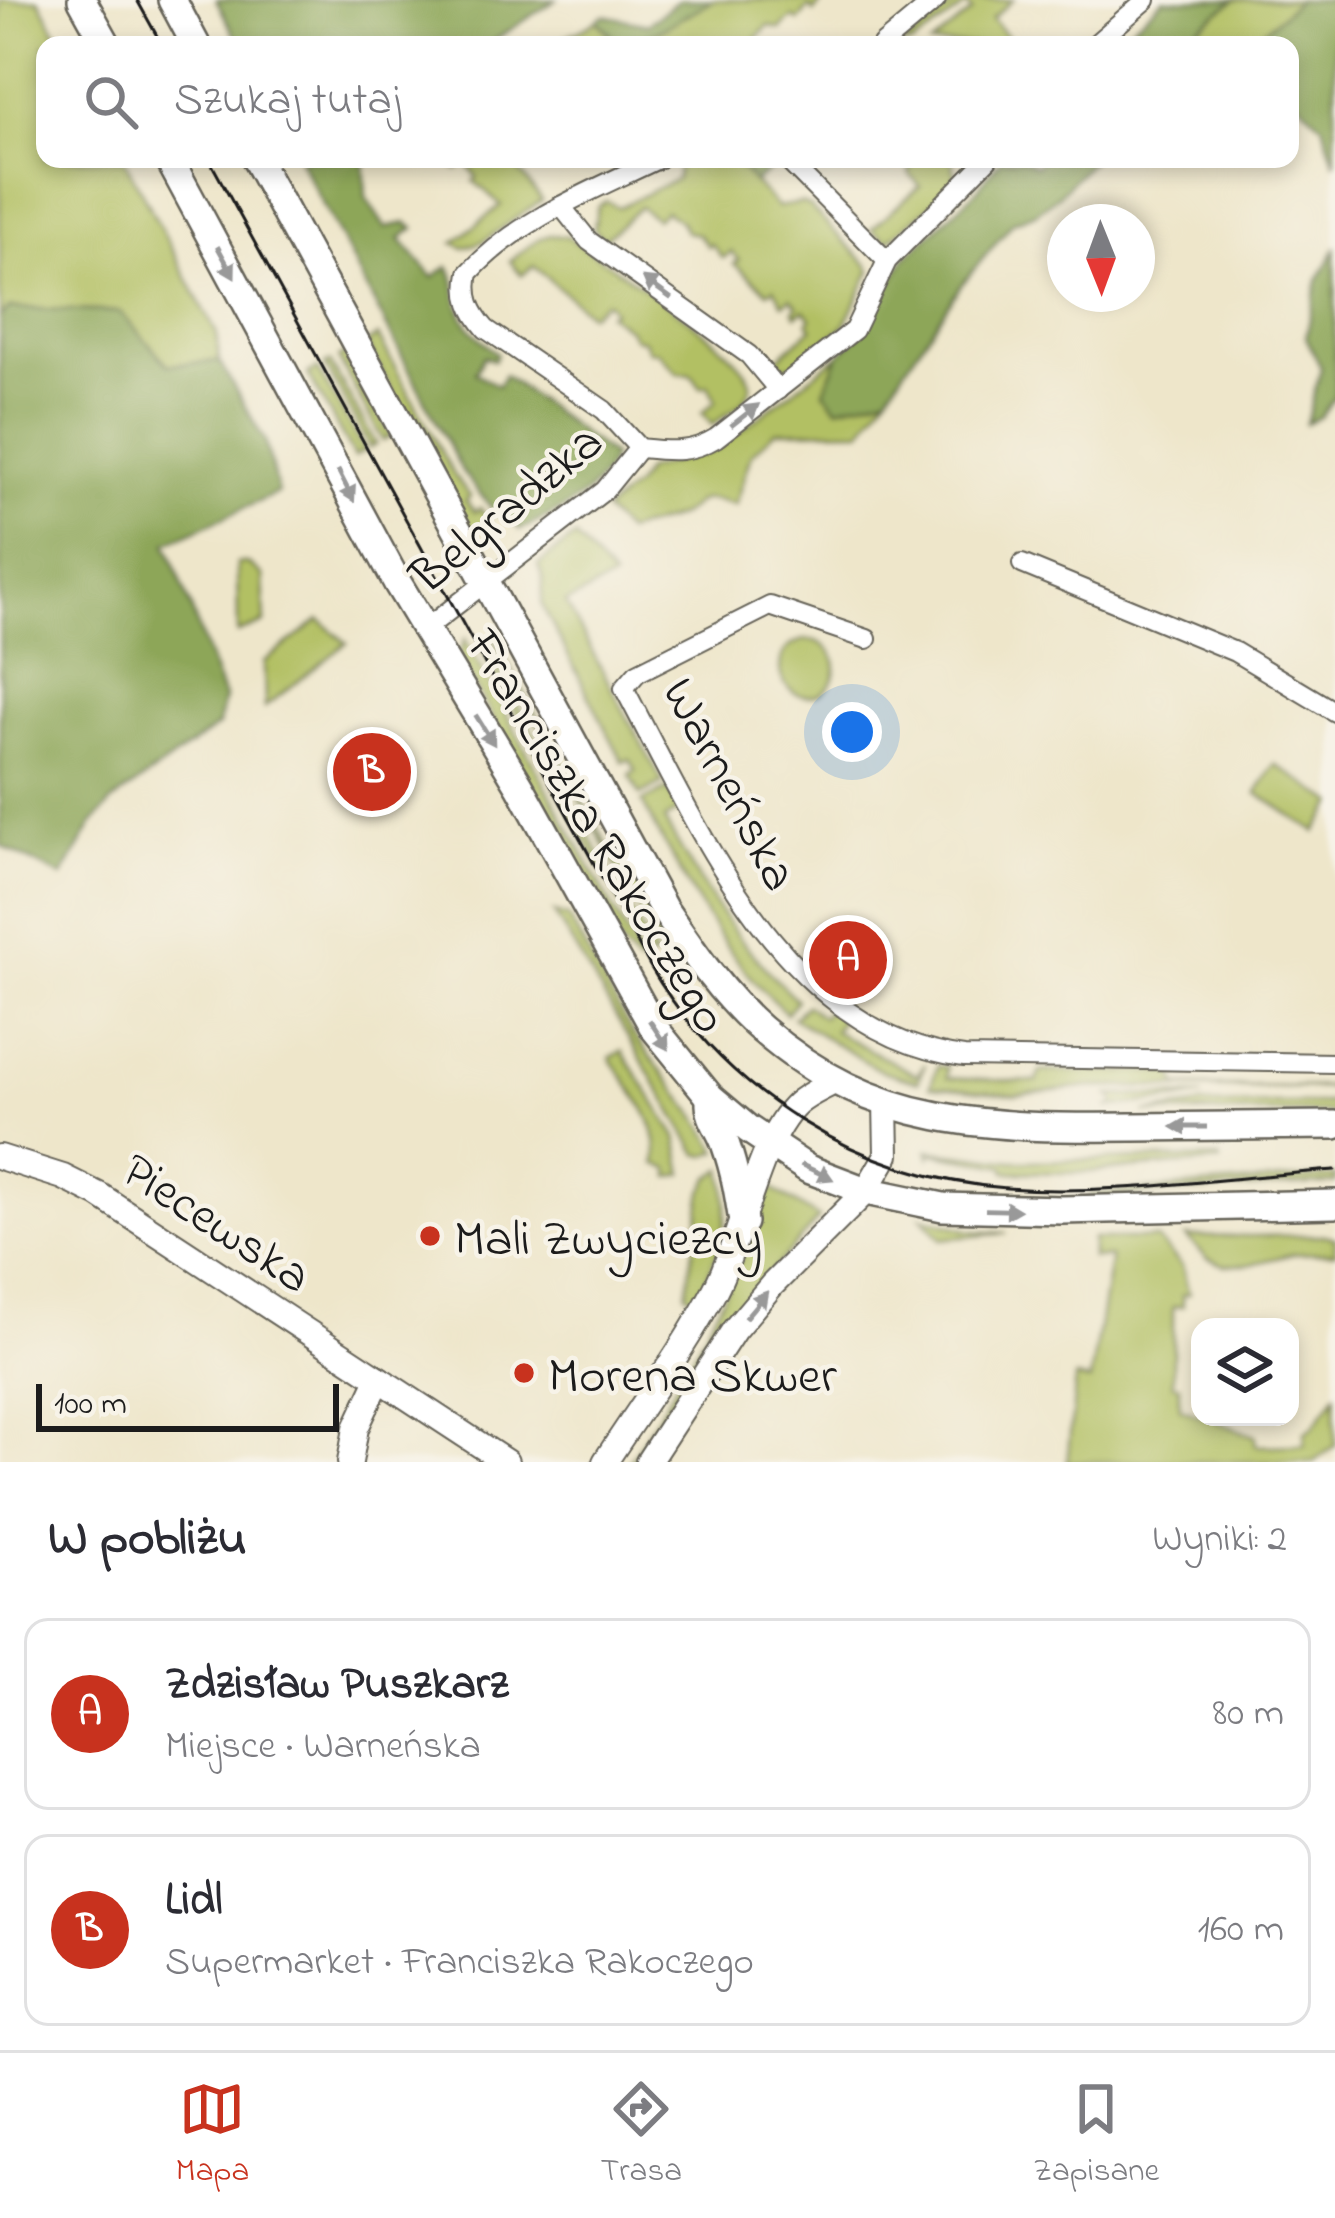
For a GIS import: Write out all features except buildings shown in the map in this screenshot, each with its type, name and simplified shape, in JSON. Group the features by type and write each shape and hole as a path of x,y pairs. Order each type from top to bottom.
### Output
{"main road":[{"path":"82,0 102,36"},
{"path":"172,0 191,36"},
{"name":"Franciszka Rakoczego","path":"175,168 424,630 520,786 654,1028 710,1097 808,1169 866,1191 943,1207 1335,1204"},
{"name":"Franciszka Rakoczego","path":"261,168 634,857 698,960 762,1030 837,1080 939,1118 1012,1128 1335,1125"},
{"path":"710,1097 709,1115 731,1160 742,1222"}],"street":[{"path":"893,36 936,0"},
{"path":"1104,36 1146,0"},
{"name":"Belgradzka","path":"639,168 519,232 469,273 467,295 486,329 604,410 639,448 696,449 854,329 887,261 971,168"},
{"path":"795,168 887,261"},
{"path":"561,206 589,241 749,355 778,390"},
{"name":"Belgradzka","path":"424,630 605,490 639,448"},
{"path":"1022,564 1235,652 1335,712"},
{"name":"Warneńska","path":"867,639 770,606 637,673 624,688 743,903 803,974 852,1012 911,1047 933,1054 1335,1063"},
{"path":"604,1462 706,1304 771,1145 793,1108 837,1080"},
{"path":"648,1462 734,1330 866,1191 886,1155 886,1102"},
{"name":"Piecewska","path":"0,1157 63,1177 98,1195 506,1462"},
{"path":"350,1462 356,1428 379,1379"}],"green space":[{"path":"0,0 39,0 58,36 36,36 36,168 129,168 217,334 219,361 168,365 119,312 10,308 0,316"},
{"path":"216,0 556,0 501,36 235,36"},
{"path":"679,0 713,0 646,36 612,36 597,20 604,15 648,24"},
{"path":"713,0 824,0 814,12 809,7 798,21 793,17 780,29 768,26 759,36 647,36"},
{"path":"960,0 1013,0 992,19 1006,36 942,36 972,12 967,5 924,36 914,36"},
{"path":"1163,0 1235,0 1187,36 1121,36"},
{"path":"1235,0 1298,0 1258,36 1187,36"},
{"path":"1298,0 1335,0 1335,164 1323,125 1299,102 1299,36 1258,36"},
{"path":"597,20 610,36 568,36"},
{"path":"304,168 364,168 366,198 385,227 407,223 414,228 400,239 433,277 449,266 465,320 497,354 494,360 484,356 475,373 498,386 504,375 612,456 587,492 520,530 504,511 497,515 463,473"},
{"path":"470,168 516,168 542,200 482,242 464,248 454,243 501,205 474,181 477,177"},
{"path":"678,168 740,168 777,207 802,203 811,208 871,271 845,325 795,366 770,365 812,328 811,318 804,310 797,315 798,306 791,298 783,304 774,288 768,292 734,264 739,260 732,252 723,258 665,211 656,219 640,207 604,239 594,229 597,207 606,201 619,207 676,179"},
{"path":"740,168 772,168 754,183"},
{"path":"954,168 956,178 888,241 871,229 920,186 909,173 911,169"},
{"path":"994,168 1084,168 1036,213 1013,222 962,284 887,395 837,407 824,391 839,355 865,328 905,258"},
{"path":"550,235 568,237 704,331 746,372 751,386 745,398 712,425 702,413 716,401 708,385 701,387 691,374 678,373 658,352 648,350 644,340 634,338 608,314 613,310 606,301 589,314 534,266 522,275 510,261"},
{"path":"1335,250 1335,397 1320,417 1306,423 1321,368 1306,337 1318,280"},
{"path":"10,308 120,312 168,365 219,361 265,441 278,493 167,543 224,698 218,726 112,802 92,825 62,877 0,845 0,316"},
{"path":"378,336 470,496 466,501 489,520 471,532 366,343"},
{"path":"347,353 391,436 383,441 338,358"},
{"path":"839,355 824,391 837,407 887,395 862,430 776,431 751,454 735,505 702,500 673,518 625,532 604,511 634,487 646,470 717,449"},
{"path":"330,362 376,444 370,448 325,365"},
{"path":"318,369 364,451 354,457 308,374"},
{"path":"575,537 613,579 566,603 663,783 640,795 630,775 636,771 630,759 623,762 542,605 543,578 538,565"},
{"path":"237,563 247,563 263,576 265,623 238,633"},
{"path":"320,620 347,643 265,707 264,662"},
{"path":"490,637 497,642 611,851 639,890 668,951 663,953"},
{"path":"465,639 643,963 639,965 624,949 458,657"},
{"path":"808,640 828,648 836,668 828,688 808,696 788,688 780,668 788,648"},
{"path":"483,641 656,956 650,959 478,644"},
{"path":"1275,764 1335,803 1316,832 1257,793"},
{"path":"668,789 680,810 664,820 723,916 797,1000 786,1013 722,940 642,802"},
{"path":"554,913 568,917 632,1033 718,1151 698,1154"},
{"path":"806,1005 822,1017 829,1008 842,1018 834,1031 917,1075 925,1064 918,1082 879,1070 793,1018"},
{"path":"622,1051 677,1137 684,1174 671,1177 670,1169 656,1164 650,1121 610,1058"},
{"path":"938,1066 947,1067 947,1078 1037,1082 1044,1071 1173,1072 1178,1086 1330,1087 1335,1076 1335,1088 1093,1087 1016,1095 930,1086"},
{"path":"1108,1095 1203,1096 1107,1108 1114,1106 1114,1098"},
{"path":"1335,1103 1335,1113 1145,1113 1202,1105"},
{"path":"928,1150 1014,1161 1219,1158 1220,1162 1076,1173 1006,1172 1004,1166 932,1153 930,1157"},
{"path":"723,1169 722,1236 696,1298 686,1293 703,1191"},
{"path":"1335,1176 1335,1183 1089,1198 1089,1194"},
{"path":"771,1188 819,1218 722,1327 635,1462 629,1462 707,1329"},
{"path":"922,1217 971,1231 1007,1233 941,1239"},
{"path":"1186,1237 1335,1238 1335,1253 1293,1254 1248,1265 1224,1265 1207,1258"},
{"path":"1092,1239 1157,1239 1182,1266 1189,1294 1182,1295 1183,1306 1173,1307 1173,1384 1180,1385 1180,1408 1191,1412 1191,1426 1228,1426 1255,1436 1256,1446 1304,1445 1305,1432 1335,1395 1335,1446 1313,1462 1067,1462 1076,1378 1090,1381 1110,1262 1110,1257 1092,1258"}],"tram line":[{"path":"137,0 157,36"},
{"path":"214,168 650,966 716,1053 801,1121 849,1147 953,1181 1087,1190 1335,1170"}],"place":[{"name":"Lidl","path":"372,772"},
{"name":"Zdzisław Puszkarz","path":"848,960"},
{"name":"Mali Zwyciezcy","path":"430,1236"},
{"name":"Morena Skwer","path":"524,1373"}]}
